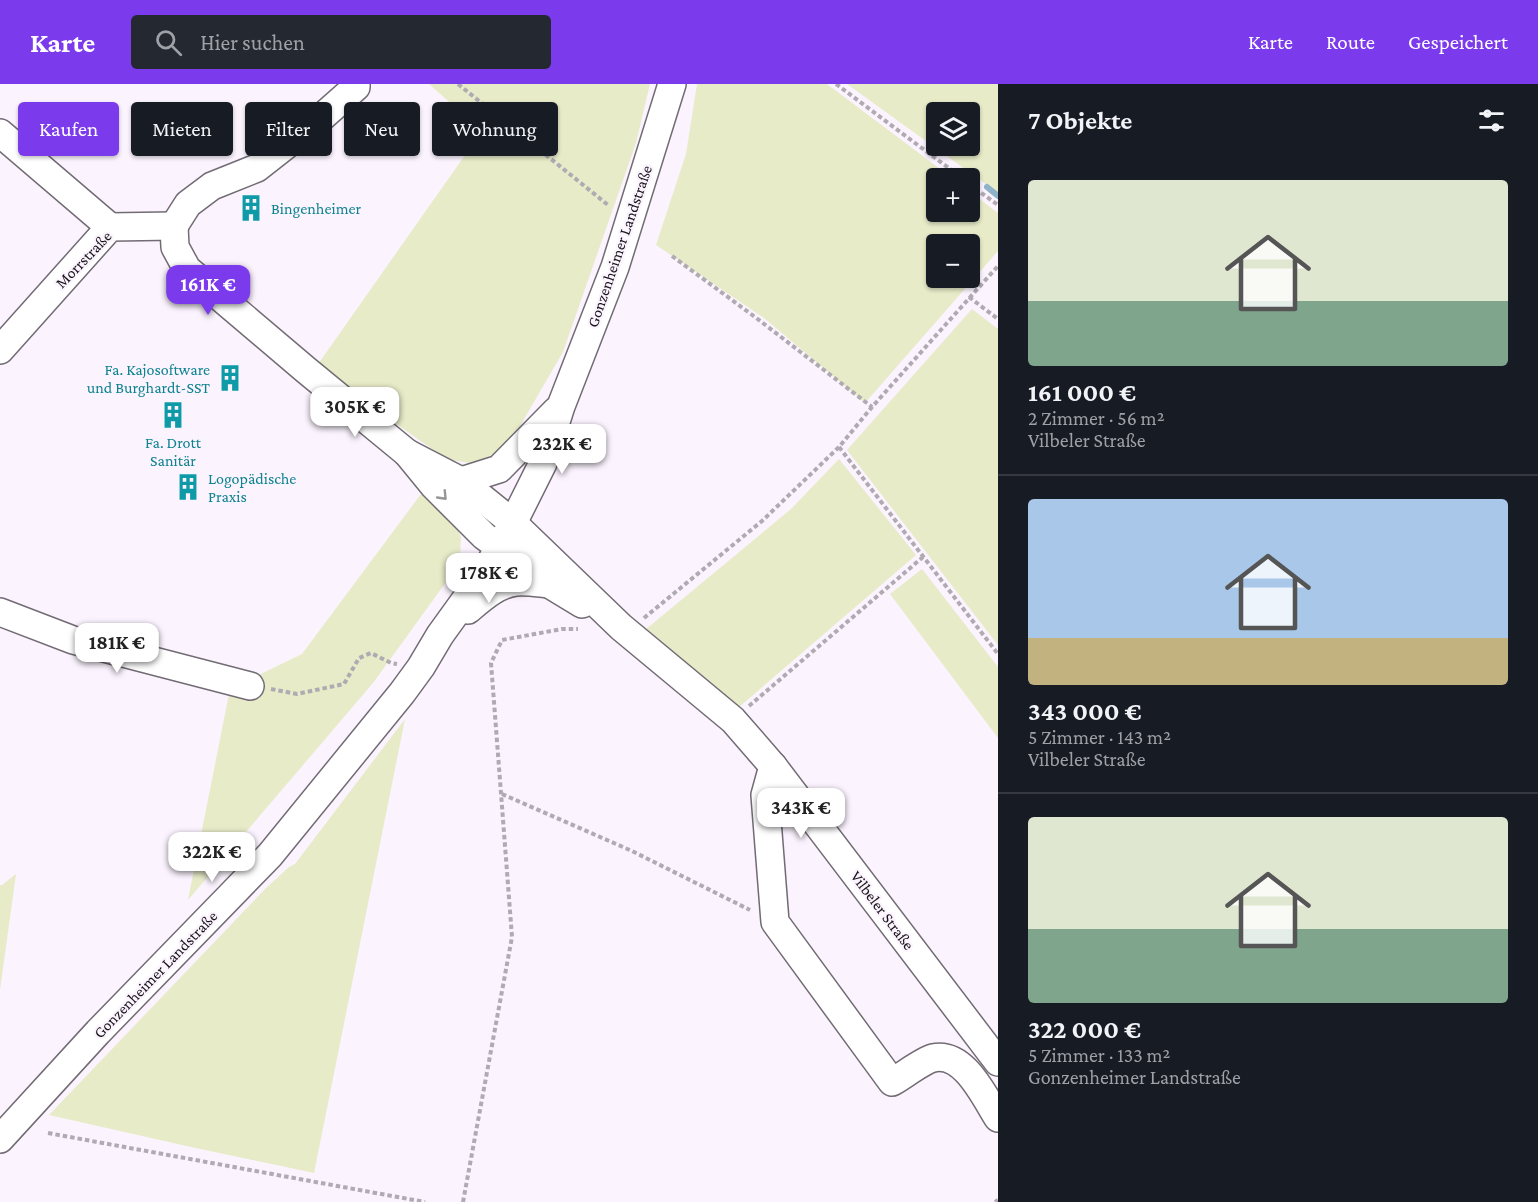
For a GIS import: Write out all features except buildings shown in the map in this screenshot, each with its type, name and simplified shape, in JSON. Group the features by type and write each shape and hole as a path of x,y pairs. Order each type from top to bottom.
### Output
{"street":[{"path":"174,226 188,204 212,186 257,168 322,117 356,87 356,84"},
{"name":"Gonzenheimer Landstraße","path":"0,1139 98,1032 270,855 402,693 484,574 491,542 505,517 543,463 561,406 615,267 672,84"},
{"path":"0,133 110,227"},
{"name":"Morrstraße","path":"0,350 110,227 174,226"},
{"name":"Vilbeler Straße","path":"174,226 175,247 187,268 407,453 434,486 491,542 574,600 733,720 773,766 998,1062"},
{"path":"461,481 500,469 561,406"},
{"name":"Vilbeler Straße","path":"407,453 461,481 505,517 605,623"},
{"path":"440,635 480,599 497,588 515,582 549,584"},
{"path":"0,612 73,640 250,686"},
{"path":"773,766 765,795 775,922 892,1082 930,1058 941,1057 955,1061 967,1071 998,1118"}],"path":[{"path":"458,84 608,206"},
{"path":"836,84 949,168"},
{"path":"980,192 998,205"},
{"path":"672,256 872,406"},
{"path":"463,1202 512,937 491,663 502,640 645,617 762,521 839,447 872,406 998,266"},
{"path":"969,297 998,319"},
{"path":"839,447 998,654"},
{"path":"733,720 923,557"},
{"path":"250,686 297,694 344,684 359,658 370,653 391,663 421,667"},
{"path":"502,794 632,851 775,922"},
{"path":"48,1133 425,1202"}],"green space":[{"path":"429,84 650,84 636,143 563,352 509,445 476,464 446,459 316,367 464,156 558,156 558,102 449,102"},
{"path":"697,84 827,84 939,168 926,168 926,222 980,222 980,199 998,213 998,251 980,272 980,234 926,234 926,288 966,288 865,403 764,318 656,245 686,154"},
{"path":"847,84 998,84 998,193 980,180 980,168 963,168 947,156 980,156 980,102 926,102 926,141"},
{"path":"972,309 998,329 998,645 847,450"},
{"path":"839,459 916,555 738,708 645,630 791,509"},
{"path":"421,494 451,516 461,537 460,556 449,578 373,683 188,900 230,689 302,654"},
{"path":"922,569 998,667 998,738 890,594"},
{"path":"405,719 314,1173 49,1115 265,889 295,864"},
{"path":"16,874 0,990 0,885"}],"waterway":[{"path":"987,187 998,196"}],"place":[{"name":"Bingenheimer","path":"251,208"},
{"name":"Fa. Kajosoftware und Burghardt-SST","path":"230,378"},
{"name":"Fa. Drott Sanitär","path":"173,415"},
{"name":"Logopädische Praxis","path":"188,487"}]}
